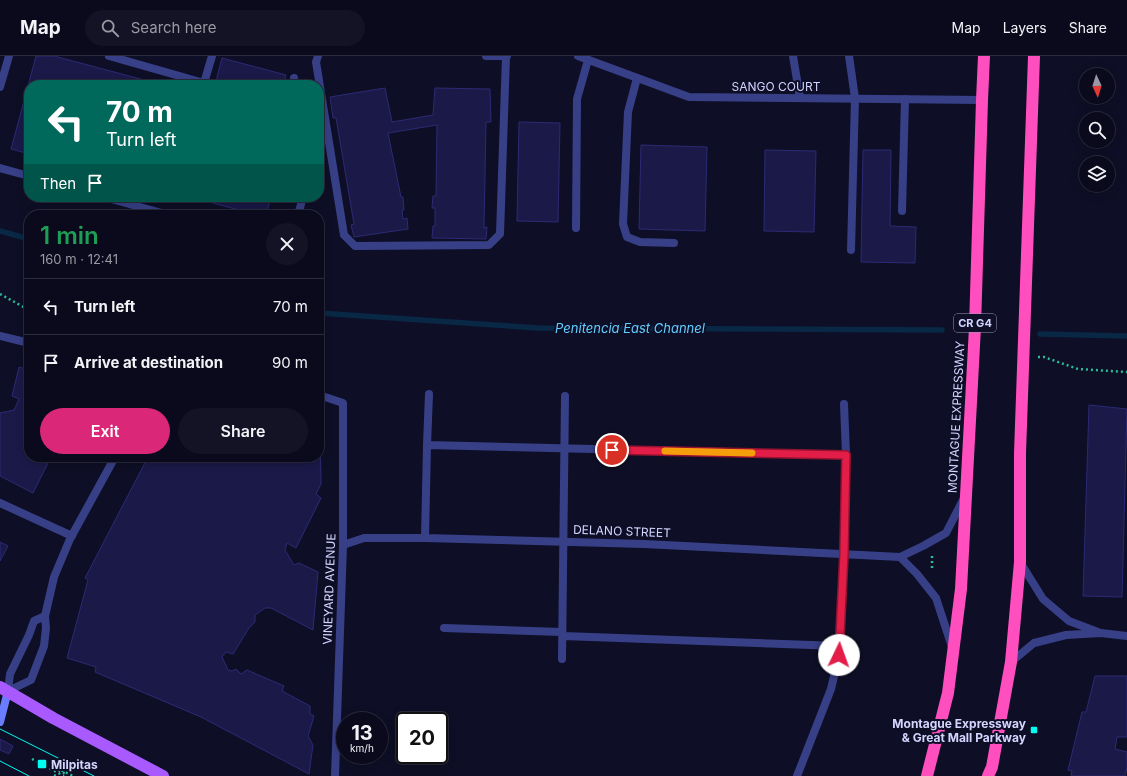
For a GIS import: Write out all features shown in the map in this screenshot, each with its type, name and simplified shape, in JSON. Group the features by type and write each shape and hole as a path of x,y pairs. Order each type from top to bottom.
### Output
{"highway":[{"name":"MONTAGUE EXPRESSWAY","path":"927,776 948,693 961,589 974,326 984,56"},
{"path":"988,776 992,767 1011,662 1020,562 1020,453 1034,56"}],"main road":[{"path":"4,689 53,718 163,776"}],"street":[{"path":"0,87 9,56"},
{"path":"109,56 193,80"},
{"path":"205,80 212,56"},
{"path":"318,56 316,62 319,80"},
{"path":"324,112 344,236 355,246 489,245 500,234 506,56 486,56"},
{"name":"SANGO COURT","path":"578,56 690,97 982,100"},
{"path":"794,56 800,98"},
{"path":"849,56 855,98 851,250"},
{"path":"576,228 577,99 588,60"},
{"path":"637,78 628,112 623,224 628,237 640,242 674,243"},
{"path":"902,211 905,99"},
{"path":"0,168 24,175"},
{"path":"122,202 151,210"},
{"path":"0,336 24,342"},
{"path":"425,538 428,394"},
{"path":"562,659 565,396"},
{"name":"VINEYARD AVENUE","path":"324,397 343,403 342,545 335,776"},
{"path":"797,776 831,689 839,655 844,554 846,455 844,404"},
{"path":"427,445 846,455"},
{"path":"4,689 31,680 44,646 46,628 45,616 54,577 72,536 112,462"},
{"name":"DELANO STREET","path":"342,545 364,538 425,538 564,541 900,557 924,546 946,533 966,496"},
{"path":"0,503 72,536"},
{"path":"900,557 917,574 936,598 953,652"},
{"path":"1020,562 1043,599 1069,621 1101,633"},
{"path":"0,702 10,674 29,635 34,621 45,616"},
{"path":"444,628 839,646"},
{"path":"1011,662 1034,643 1066,635 1101,633 1127,636"},
{"path":"0,722 4,689"}],"path":[{"path":"0,294 24,307"},
{"path":"1023,357 1044,357 1078,369 1127,372"},
{"path":"32,759 74,776"},
{"path":"56,769 64,776"},
{"path":"56,769 70,776"}],"building":[{"path":"36,56 54,56 144,80 30,80"},
{"path":"222,58 286,75 284,80 216,80"},
{"path":"385,88 392,122 433,115 435,88 490,89 491,122 486,122 484,228 487,227 486,239 432,238 433,226 435,226 435,208 432,208 433,196 436,196 437,125 388,133 401,197 403,197 403,219 407,218 408,229 354,237 351,225 354,224 336,118 333,118 330,97"},
{"path":"24,101 24,153 11,149"},
{"path":"519,122 560,123 558,222 517,221"},
{"path":"641,145 707,147 705,231 639,229"},
{"path":"765,150 816,151 814,232 764,231"},
{"path":"863,150 891,150 890,226 916,227 915,263 861,262"},
{"path":"209,202 270,202 267,210 239,210"},
{"path":"19,367 24,368 24,462 48,462 33,493 0,476 0,413 14,410 19,399 12,396"},
{"path":"1089,405 1127,409 1122,597 1083,596"},
{"path":"145,462 321,462 321,484 316,494 321,498 296,548 287,543 285,550 294,565 299,563 318,572 313,630 271,608 265,608 255,615 255,622 249,628 233,654 226,652 222,657 228,670 232,671 236,669 241,674 247,670 284,686 282,691 310,706 310,714 314,716 308,736 313,745 309,774 201,717 95,672 96,667 67,658 88,580 85,578"},
{"path":"0,542 8,546 0,561"},
{"path":"1095,676 1127,676 1127,737 1117,737 1115,749 1127,752 1127,767 1125,776 1071,776 1072,771 1068,770 1082,712 1086,712"},
{"path":"0,739 13,746 9,754 0,750"}],"waterway":[{"name":"Penitencia East Channel","path":"0,231 24,238"},
{"name":"Penitencia East Channel","path":"324,313 538,328 942,330"},
{"name":"Penitencia East Channel","path":"1040,334 1127,336"}],"tram line":[{"path":"0,729 94,776"},
{"path":"0,761 29,776"}],"slow traffic":[{"path":"665,451 752,453"}],"place":[{"name":"Montague Expressway & Great Mall Parkway","path":"1034,730"},
{"name":"Milpitas","path":"42,764"}],"route":[{"path":"612,450 846,455 844,554 839,655"}]}
